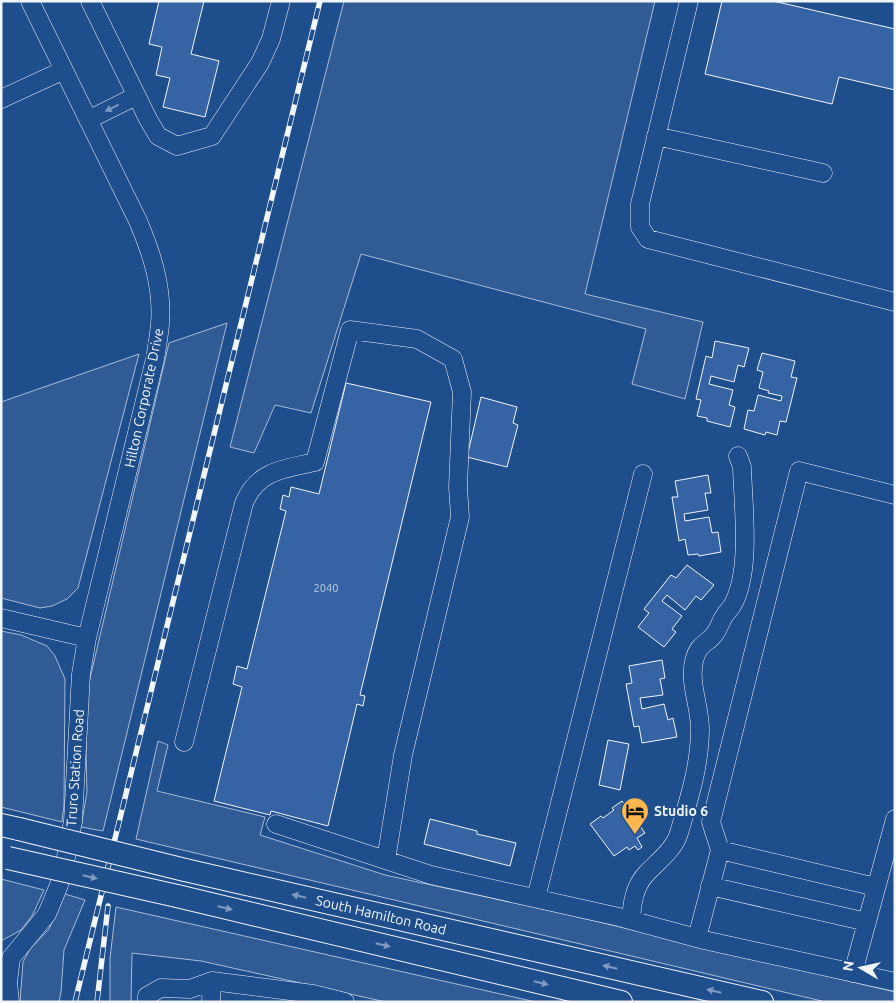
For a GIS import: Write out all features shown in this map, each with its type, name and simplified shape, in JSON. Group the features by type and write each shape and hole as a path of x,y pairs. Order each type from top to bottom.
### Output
{"main road":[{"name":"South Hamilton Road","path":"10,827 185,870 762,1002"},
{"name":"South Hamilton Road","path":"5,857 621,1002"}],"street":[{"name":"Hilton Corporate Drive","path":"30,1 138,221 151,251 159,289 160,323 155,359 87,638"},
{"path":"90,1 136,96 158,136 176,146 212,136 260,63 272,39 282,1"},
{"path":"689,1 640,204 640,227 648,239 895,302"},
{"path":"1,99 64,70"},
{"path":"88,120 136,96"},
{"path":"656,136 823,173"},
{"path":"184,742 244,503 249,491 270,473 315,462 350,330 417,339 453,359 462,392 458,487 460,517 403,756 386,860"},
{"path":"631,920 632,902 636,890 645,876 663,858 678,836 699,760 700,727 693,674 694,662 700,645 716,633 722,619 733,605 742,578 745,545 742,468 738,456"},
{"path":"697,938 720,850 711,822 799,471 895,495"},
{"path":"536,898 643,474"},
{"path":"1,618 87,638"},
{"name":"Truro Station Road","path":"10,1002 6,958 47,914 59,885 67,852 73,821 81,674 87,638"},
{"path":"853,972 895,819"},
{"path":"276,824 431,875 631,920 697,938 895,982"},
{"path":"720,850 876,888"},
{"path":"710,886 867,922"},
{"path":"211,1002 212,981"},
{"path":"147,1002 147,996 161,988 190,989 212,981 345,1002"}],"shaded area":[{"path":"344,1 655,1 585,294 703,322 685,399 632,384 646,329 361,254 311,413 275,405 254,453 230,447"},
{"path":"227,323 103,831 81,827 87,792 85,710 87,691 169,343"},
{"path":"139,354 78,588 67,599 52,606 40,608 1,598 1,402"},
{"path":"1,631 21,635 47,646 55,656 65,679 64,804 62,822 1,807"},
{"path":"158,741 168,745 157,791 265,817 260,835 385,875 561,913 895,992 895,1002 826,1002 136,839"},
{"path":"1,879 44,890 32,916 21,930 1,941"},
{"path":"65,894 85,900 64,950 59,1002 20,1002 23,962 30,949 49,929"},
{"path":"116,907 536,1002 386,1002 201,961 132,953 131,1002 110,1002 110,958"}],"building":[{"path":"159,1 204,1 191,54 219,61 205,117 163,107 170,78 156,75 162,47 149,44"},
{"path":"722,1 773,1 895,29 895,90 839,77 832,104 705,74"},
{"path":"715,341 749,348 744,367 738,365 734,382 711,376 709,384 733,390 729,405 735,407 730,427 707,421 707,418 697,416 701,400 696,399 706,356 712,358"},
{"path":"762,353 795,361 791,377 797,378 786,422 780,421 777,435 766,432 765,435 744,429 748,410 754,411 758,395 781,401 782,396 768,393 769,391 759,388 763,372 757,370"},
{"path":"346,383 431,402 360,695 365,696 363,706 357,704 328,826 271,811 270,815 214,801 242,687 233,684 237,666 247,669 286,511 280,509 283,495 289,497 291,487 319,494"},
{"path":"481,397 517,407 513,423 518,425 507,467 467,457"},
{"path":"708,475 711,493 705,493 708,510 684,514 685,521 709,517 712,533 718,532 721,552 699,556 698,554 688,555 685,539 679,541 672,497 678,497 675,481"},
{"path":"687,565 714,585 701,600 696,596 685,610 667,595 662,601 682,616 672,629 676,632 664,647 638,627 649,613 644,609 671,575 676,578"},
{"path":"662,660 665,678 660,679 663,695 640,698 642,709 664,704 668,720 673,718 677,737 642,743 639,726 634,727 626,684 632,683 629,666"},
{"path":"608,740 629,744 620,790 599,785"},
{"path":"622,801 645,833 637,838 642,847 638,850 635,846 629,850 627,847 614,856 590,824 601,816 603,818"},
{"path":"430,819 477,831 477,834 516,843 510,866 424,844"}],"railway":[{"path":"75,1002 320,1"},
{"path":"97,1002 108,906"}],"place":[{"name":"Studio 6","path":"635,835"}]}
